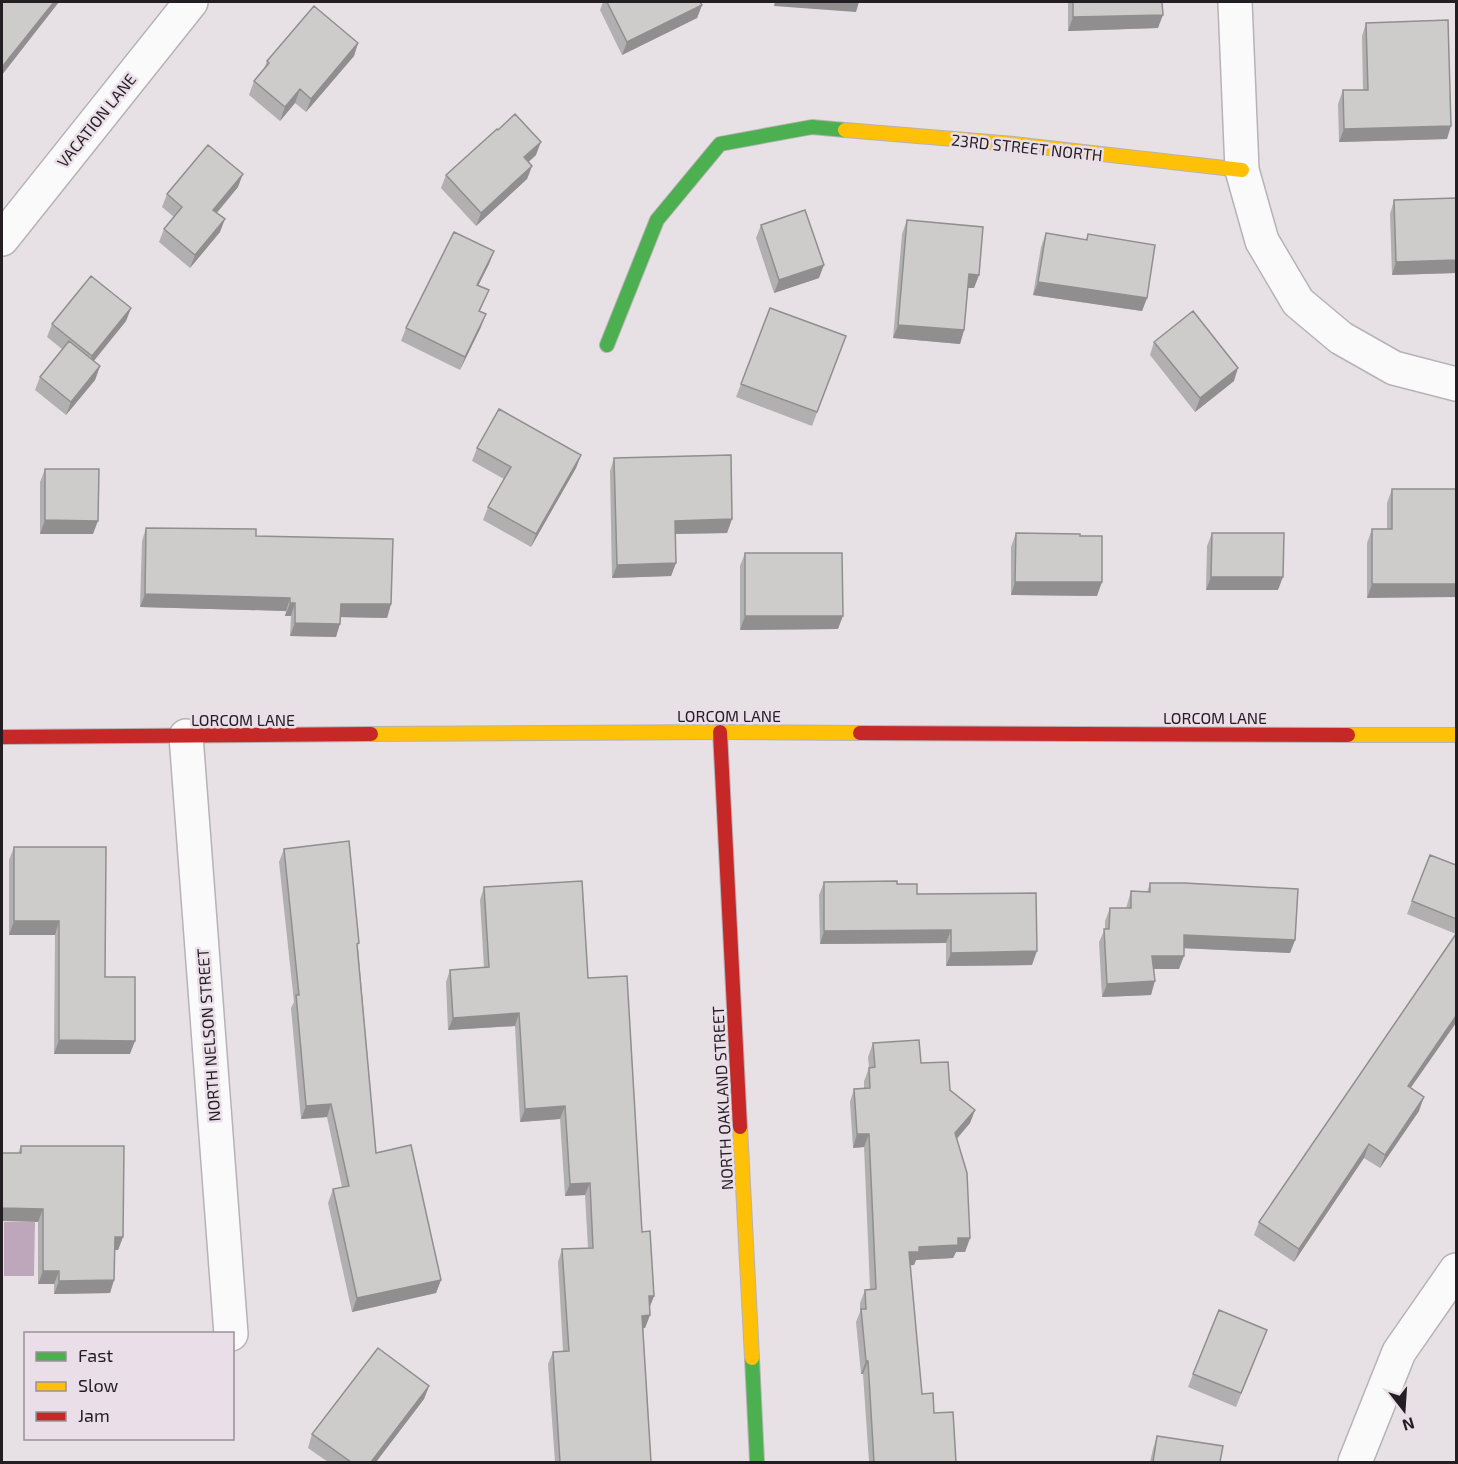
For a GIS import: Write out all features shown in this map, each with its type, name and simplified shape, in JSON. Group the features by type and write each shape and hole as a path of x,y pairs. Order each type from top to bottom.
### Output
{"street":[{"name":"VACATION LANE","path":"2,239 191,2"},
{"path":"1236,2 1242,170 1262,241 1298,302 1341,338 1394,368 1456,384"},
{"name":"23RD STREET NORTH","path":"607,345 657,220 720,144 812,127 1014,144 1242,170"},
{"name":"LORCOM LANE","path":"2,737 720,732 1456,735"},
{"name":"NORTH OAKLAND STREET","path":"720,732 757,1462"},
{"name":"NORTH NELSON STREET","path":"186,736 231,1332"},
{"path":"1355,1462 1399,1352 1456,1270"}],"shaded area":[{"path":"4,1222 35,1222 34,1276 4,1276"}],"building":[{"path":"2,2 54,2 2,67"},
{"path":"607,2 700,2 702,5 627,42"},
{"path":"1073,2 1162,2 1163,15 1073,17"},
{"path":"314,6 358,43 311,99 300,89 285,107 254,81 269,63 267,61"},
{"path":"1448,20 1451,126 1344,129 1343,90 1368,90 1366,23"},
{"path":"515,114 541,142 524,157 532,166 481,213 446,175"},
{"path":"208,145 243,174 213,210 225,219 195,255 164,229 182,207 167,194"},
{"path":"1456,198 1456,260 1396,262 1394,200"},
{"path":"805,210 824,265 779,280 761,225"},
{"path":"907,220 983,227 979,275 969,274 964,330 898,325"},
{"path":"454,232 494,251 477,285 489,290 479,311 486,314 465,357 406,328"},
{"path":"1046,233 1087,240 1088,234 1155,245 1147,298 1038,282"},
{"path":"91,276 131,308 92,356 52,324"},
{"path":"770,308 846,336 817,412 741,384"},
{"path":"1193,311 1238,368 1200,398 1154,342"},
{"path":"69,341 100,366 71,402 40,377"},
{"path":"499,409 581,455 536,534 488,507 511,467 477,448"},
{"path":"731,455 732,519 675,521 676,563 617,565 614,458"},
{"path":"45,469 99,469 98,521 45,520"},
{"path":"1392,489 1456,489 1456,584 1372,584 1372,529 1392,529"},
{"path":"146,528 256,529 256,536 393,539 391,604 341,604 340,624 295,623 295,603 290,603 290,598 145,594"},
{"path":"1016,533 1102,536 1102,582 1015,582"},
{"path":"1212,533 1284,533 1283,577 1211,577"},
{"path":"745,553 842,553 843,616 745,616"},
{"path":"349,841 376,1153 411,1145 441,1280 357,1298 333,1189 349,1186 331,1104 306,1106 296,995 299,995 284,849"},
{"path":"14,847 106,847 105,977 135,977 135,1041 59,1040 59,921 14,921"},
{"path":"1430,855 1456,865 1456,919 1412,901"},
{"path":"582,881 588,978 627,976 642,1232 650,1231 654,1296 649,1296 650,1315 642,1316 651,1462 560,1462 553,1352 569,1351 562,1249 593,1248 590,1183 570,1184 565,1106 525,1109 519,1013 453,1018 450,970 489,967 484,887"},
{"path":"897,881 897,884 917,884 917,894 1036,893 1037,951 951,953 951,930 824,931 824,882"},
{"path":"1150,883 1298,889 1295,940 1184,935 1184,956 1152,956 1155,981 1107,984 1104,929 1109,929 1110,908 1131,908 1131,891 1150,892"},
{"path":"1456,934 1456,1016 1408,1086 1424,1097 1385,1155 1369,1144 1299,1249 1259,1222"},
{"path":"919,1040 921,1063 948,1062 950,1090 975,1110 955,1133 967,1173 970,1238 958,1238 958,1245 919,1247 919,1252 909,1252 922,1394 933,1393 934,1413 953,1412 956,1462 874,1462 868,1361 866,1361 861,1309 866,1309 865,1290 876,1289 869,1134 857,1134 854,1089 870,1088 869,1068 875,1067 873,1043"},
{"path":"21,1146 124,1146 123,1237 115,1237 114,1280 59,1281 59,1271 43,1271 43,1209 2,1208 2,1153 21,1153"},
{"path":"1219,1310 1267,1330 1241,1393 1193,1374"},
{"path":"378,1348 429,1386 371,1462 351,1462 312,1434"},
{"path":"1157,1436 1223,1446 1220,1462 1153,1462"}],"traffic: fast":[{"path":"607,345 657,220 720,144 812,127 845,130"},
{"path":"752,1358 757,1462"}],"traffic: slow":[{"path":"845,130 1014,144 1242,170"},
{"path":"371,734 860,733"},
{"path":"1348,735 1456,735"},
{"path":"740,1127 752,1358"}],"traffic: jam":[{"path":"720,732 740,1127"},
{"path":"860,733 1348,735"},
{"path":"2,737 371,734"}]}
